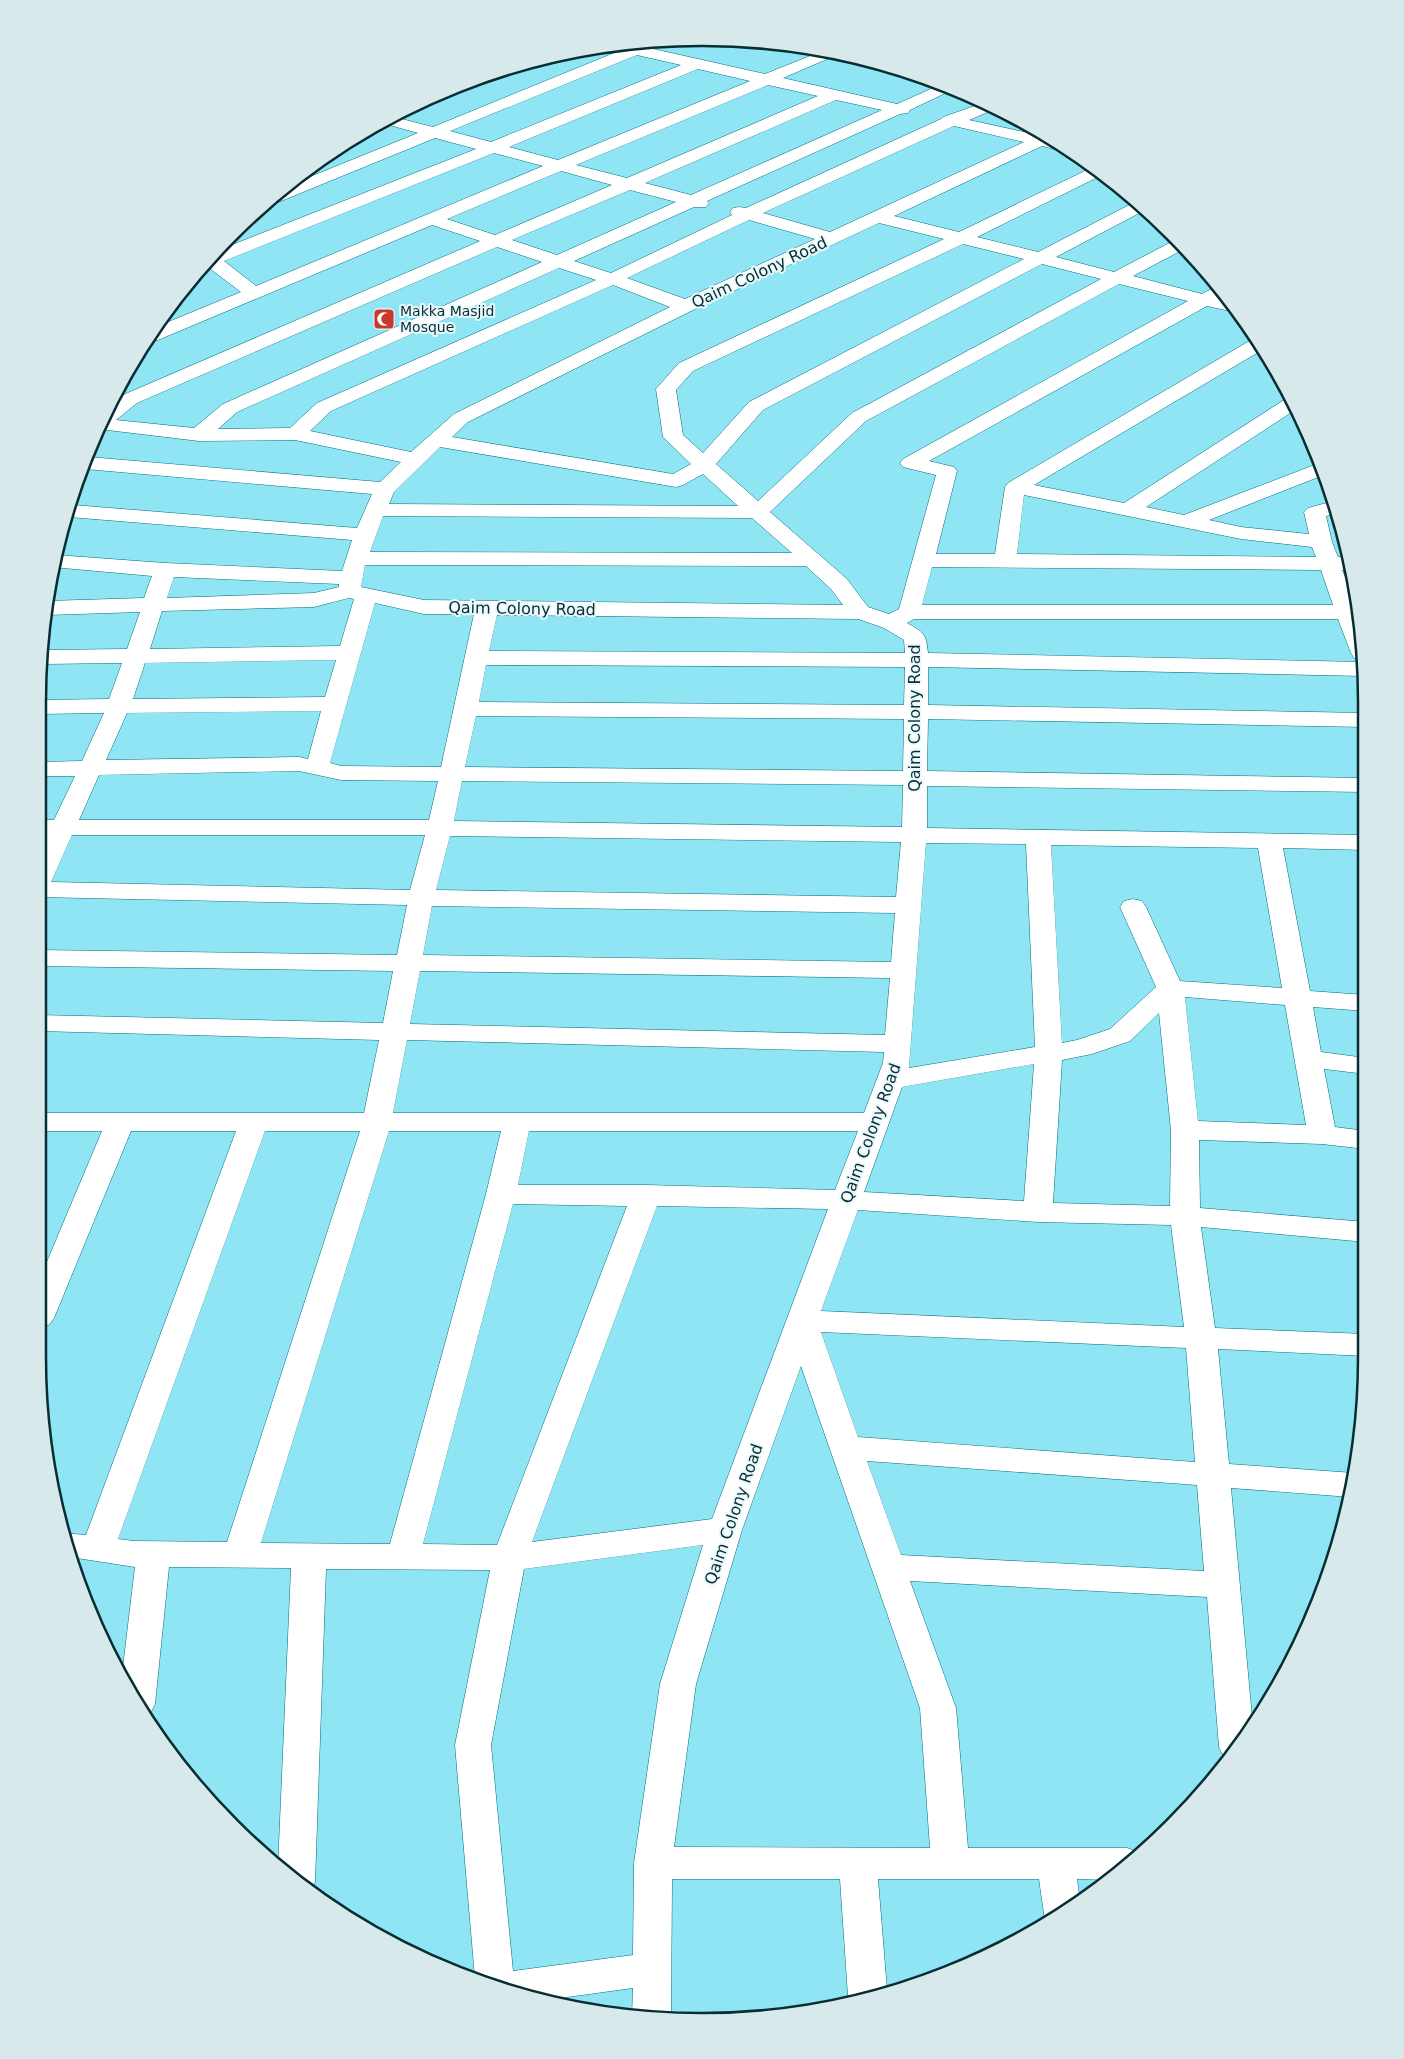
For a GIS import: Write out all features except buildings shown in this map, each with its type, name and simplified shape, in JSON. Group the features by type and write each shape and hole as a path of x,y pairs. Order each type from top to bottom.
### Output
{"street":[{"path":"636,50 898,110 1035,137"},
{"path":"293,190 636,50"},
{"path":"162,331 820,57"},
{"path":"224,254 387,191 696,64"},
{"path":"199,435 230,408 939,91"},
{"path":"114,411 130,399 834,96"},
{"path":"295,434 324,407 612,279 748,214 951,121 982,109"},
{"path":"396,122 748,214 832,238"},
{"name":"Qaim Colony Road","path":"652,2010 653,1863 678,1684 724,1530 897,1063 914,834 917,660 914,637 901,617 860,612 424,607 358,571 381,499 415,459 461,418 686,306 1040,141"},
{"path":"316,173 387,191 450,210"},
{"path":"860,612 839,584 673,437 666,389 686,368 961,238 1090,174"},
{"path":"436,440 676,481 704,464 756,406 1134,209"},
{"path":"878,217 1223,305"},
{"path":"430,219 612,279 686,306"},
{"path":"91,464 381,499 758,512 859,417 1174,247"},
{"path":"215,263 254,292"},
{"path":"1215,294 910,463 947,471 923,560 901,617 1351,612"},
{"path":"1015,487 1253,347"},
{"path":"1128,510 1287,406"},
{"path":"109,423 199,435 295,434 415,459"},
{"path":"1185,522 1316,471"},
{"path":"1006,561 1015,487"},
{"path":"1015,487 1241,534 1321,542"},
{"path":"1327,511 1321,542 1329,564 1350,607"},
{"path":"75,512 358,571"},
{"path":"62,562 165,570 358,571 812,560"},
{"path":"923,560 1343,564"},
{"path":"46,864 118,707 165,570"},
{"path":"53,608 314,600 358,571"},
{"path":"317,768 350,653 358,571"},
{"path":"240,1556 377,1122 421,898 440,828 486,608"},
{"path":"48,657 350,653"},
{"path":"476,658 917,660 1357,670"},
{"path":"46,708 335,704"},
{"path":"465,709 916,712 1358,720"},
{"path":"46,769 299,764 341,773 915,778 1358,785"},
{"path":"46,827 440,828 1358,842"},
{"path":"1038,836 1049,1053 1038,1212"},
{"path":"1269,840 1322,1135"},
{"path":"46,889 421,898 908,905"},
{"path":"1133,907 1170,988 1185,1130 1185,1216 1201,1338 1236,1736"},
{"path":"46,958 408,965 904,970"},
{"path":"890,1080 1082,1048 1120,1035 1170,988 1358,1002"},
{"path":"46,1023 395,1030 898,1044"},
{"path":"1309,1059 1358,1065"},
{"path":"46,1122 875,1122"},
{"path":"46,1299 120,1122"},
{"path":"98,1549 254,1122"},
{"path":"403,1557 501,1194 517,1122"},
{"path":"1185,1130 1322,1135 1358,1139"},
{"path":"501,1194 646,1195 846,1200 1038,1212 1185,1216 1358,1231"},
{"path":"495,1979 473,1745 509,1558 646,1195"},
{"path":"950,1864 938,1708 801,1321 1358,1344"},
{"path":"846,1448 1345,1484"},
{"path":"74,1545 134,1554 509,1558 724,1530"},
{"path":"138,1692 153,1554"},
{"path":"296,1872 309,1556"},
{"path":"888,1567 1223,1585"},
{"path":"653,1863 1117,1864"},
{"path":"858,1864 868,1991"},
{"path":"1056,1864 1062,1905"},
{"path":"521,1987 652,1969"}],"place":[{"name":"Makka Masjid Mosque","path":"384,319"}]}
